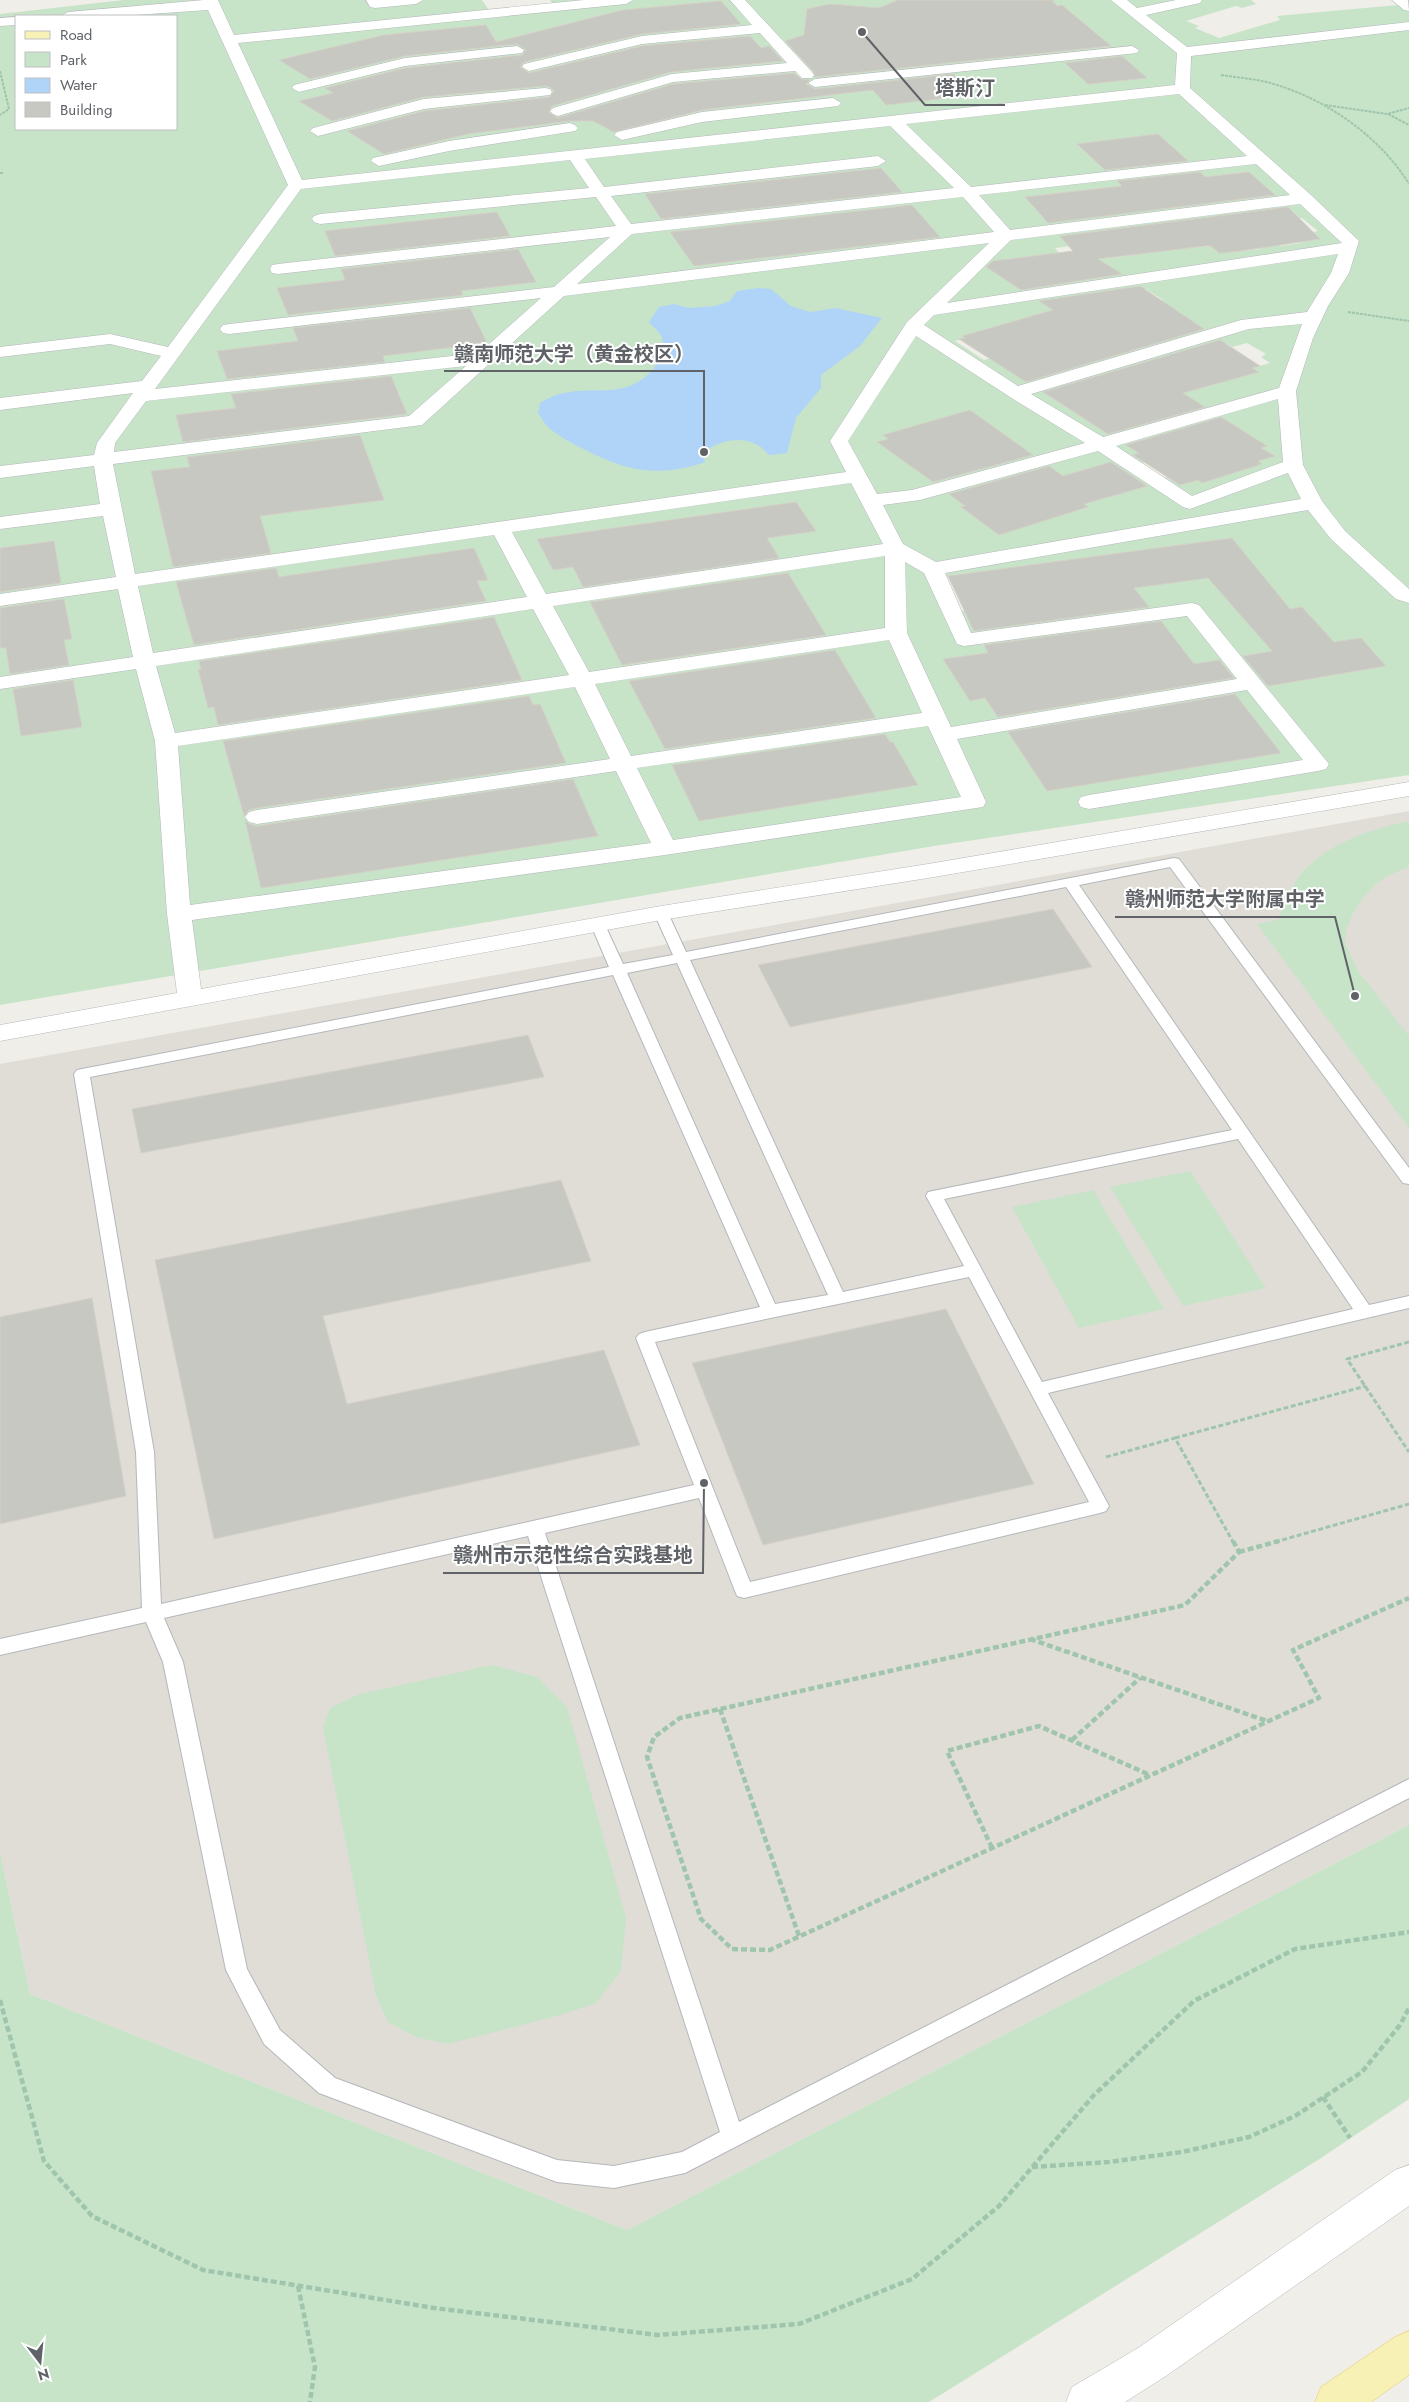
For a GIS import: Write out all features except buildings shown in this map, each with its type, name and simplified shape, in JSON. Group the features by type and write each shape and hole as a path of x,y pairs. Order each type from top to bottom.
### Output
{"main road":[{"path":"1336,2402 1409,2351"}],"street":[{"path":"388,24 374,2 416,0"},
{"path":"229,40 626,0"},
{"path":"737,0 854,125"},
{"path":"1118,0 1135,13 1261,159 1351,241 1340,273 1304,338 1287,391 1293,465 1313,503 1338,535 1407,596"},
{"path":"1135,13 1195,0"},
{"path":"1400,0 1409,7"},
{"path":"78,15 212,2 296,185"},
{"path":"491,13 570,128 600,192 627,230"},
{"path":"0,22 15,21"},
{"path":"190,999 178,914 166,741 144,660 126,580 103,460 106,443 296,185 581,151 894,121 1183,70 1409,26"},
{"path":"528,67 642,40 763,28"},
{"path":"298,88 405,62 517,50"},
{"path":"815,84 1132,50"},
{"path":"558,111 672,78 798,66"},
{"path":"318,131 424,104 545,92"},
{"path":"581,151 702,117 833,103"},
{"path":"894,121 968,193 1006,235"},
{"path":"349,168 449,146 570,128"},
{"path":"278,269 1261,159"},
{"path":"320,219 600,192 878,161"},
{"path":"229,329 561,291 1305,198"},
{"path":"0,472 415,421 627,230"},
{"path":"178,914 665,848 975,802 896,633 895,548 839,440 913,326 927,310 1006,235"},
{"path":"927,310 1349,247"},
{"path":"1016,393 1247,324 1317,312"},
{"path":"913,326 1016,393 1101,444 1190,503"},
{"path":"0,352 110,338 172,353"},
{"path":"0,404 487,358"},
{"path":"870,501 913,496 1287,391"},
{"path":"1067,544 1190,503 1293,465"},
{"path":"0,600 126,580 858,476"},
{"path":"933,570 1067,544 1313,503"},
{"path":"0,523 111,509"},
{"path":"500,528 582,679 665,848"},
{"path":"0,683 895,548 933,570 964,640 1192,609 1318,764 1089,802"},
{"path":"166,741 896,633"},
{"path":"257,817 624,762 938,726 1251,683"},
{"path":"0,1034 661,913 928,871 1409,789"},
{"path":"1087,2402 1152,2362 1409,2184"}],"lane":[{"path":"1409,1179 1174,862 82,1074 144,1452 152,1613 173,1662 237,1970 272,2037 327,2086 557,2171 614,2177 685,2162 1409,1788"},
{"path":"1070,882 1365,1313"},
{"path":"661,913 838,1299"},
{"path":"598,925 770,1311"},
{"path":"974,1270 645,1338 744,1590 1100,1506 974,1270 934,1196 1242,1133"},
{"path":"1038,1390 1409,1302"},
{"path":"0,1647 704,1490"},
{"path":"534,1528 733,2138"}],"path":[{"path":"1183,70 1277,85 1325,105 1387,114 1409,124"},
{"path":"0,71 9,109 0,115"},
{"path":"1325,105 1389,155 1403,170 1409,184"},
{"path":"1387,114 1409,108"},
{"path":"1317,312 1409,321"},
{"path":"1409,1342 1348,1359 1409,1452"},
{"path":"1078,1465 1366,1386"},
{"path":"1175,1438 1239,1552"},
{"path":"1409,1504 1239,1552 1185,1605 680,1718 654,1737 647,1757 701,1919 732,1949 770,1950 1319,1698 1292,1650 1409,1598"},
{"path":"1030,1639 1268,1721"},
{"path":"1072,1740 1140,1678"},
{"path":"720,1709 799,1936"},
{"path":"992,1848 947,1751 1038,1726 1151,1775"},
{"path":"1032,2167 1109,2162 1182,2152 1249,2136 1295,2116 1362,2072 1400,2025 1409,2008"},
{"path":"1324,2097 1350,2138"},
{"path":"298,2286 315,2367 310,2402"}],"shaded area":[{"path":"1409,811 1409,1825 627,2230 30,1994 0,1852 0,1064"}],"green space":[{"path":"124,0 373,0 375,4 416,0 482,0 491,13 555,7 550,0 1251,0 1256,4 1242,8 1236,6 1186,21 1199,26 1195,28 1219,38 1280,20 1277,16 1398,5 1393,0 1409,0 1409,775 934,846 0,1005 0,14","holes":["1158,134 1173,148 1092,158 1078,145","1249,172 1266,187 1254,189 1260,196 1218,200 1213,196 1182,199 1186,204 1144,209 1138,205 1107,209 1111,214 1066,219 1062,215 1043,218 1025,197","1284,217 1288,220 1302,218 1318,231 1313,232 1320,239 1309,241 1305,238 1296,239 1301,243 1281,246 1277,243 1258,245 1261,249 1242,251 1237,247 1227,248 1230,251 1219,253 1211,246 1206,247 1191,234 1205,231 1202,228","1120,240 1134,255 1103,259 1101,256 1094,257 1095,260 1071,263 1078,271 1049,274 1047,272 1037,273 1039,275 1007,279 993,264 1006,262 1004,259 1016,258 1018,260 1042,255 1044,257 1061,255 1055,248","1146,289 1163,300 1158,302 1166,308 1149,313 1154,317 1137,321 1133,318 1113,323 1117,327 1100,331 1094,327 1075,332 1066,326 1061,328 1071,335 1050,341 1053,343 1010,356 1006,354 984,360 955,341 965,338 962,336 1027,317 1030,319 1057,312 1052,309 1125,290 1130,293","1226,343 1232,347 1247,343 1266,354 1261,357 1270,363 1252,368 1258,372 1241,377 1236,374 1216,379 1220,383 1203,388 1196,383 1177,389 1168,382 1162,384 1173,392 1152,398 1155,401 1111,414 1107,412 1085,419 1053,399 1063,395 1060,392 1126,373 1130,375 1157,367 1152,364","1244,432 1266,446 1261,448 1274,456 1258,461 1262,464 1238,472 1230,467 1220,470 1227,475 1202,483 1198,480 1181,485 1167,477 1161,478 1140,464 1155,459 1151,455 1223,433 1228,436","1072,474 1094,488 1089,490 1100,499 1084,504 1087,508 1062,515 1054,510 1043,514 1049,519 1024,527 1019,524 1002,530 989,521 983,523 962,507 978,502 974,498 1051,475 1056,478","1232,538 1258,571 962,611 940,578","1302,607 1327,635 1321,636 1327,644 1361,638 1386,666 1271,685 1246,655 1279,650 1272,641 1265,642 1243,617","1164,626 1195,666 970,701 944,660"]},
{"path":"1409,821 1409,867 1387,876 1363,898 1353,913 1346,931 1345,943 1358,971 1409,1036 1409,1128 1257,924 1278,920 1290,891 1300,876 1326,852 1358,836"},
{"path":"1190,1171 1266,1288 1183,1306 1110,1187"},
{"path":"1093,1190 1164,1309 1079,1328 1012,1207"},
{"path":"492,1665 537,1677 567,1707 626,1918 621,1970 596,2003 557,2016 448,2044 416,2037 388,2022 376,1995 323,1727 330,1708 360,1694"},
{"path":"1409,1825 1409,2099 1318,2160 929,2402 0,2402 0,1852 30,1994 627,2230"}],"water":[{"path":"758,288 771,289 791,306 810,312 836,308 882,318 860,346 821,375 821,388 796,418 787,453 769,455 762,448 754,444 737,440 719,444 703,453 705,462 697,465 663,471 637,469 604,459 568,441 548,427 538,413 540,403 557,395 574,391 623,388 638,382 652,371 665,351 661,335 649,322 659,307 674,304 689,308 715,306 730,301 737,291"}],"place":[{"name":"塔斯汀","path":"862,32"},
{"name":"赣南师范大学（黄金校区）","path":"704,452"},
{"name":"赣州师范大学附属中学","path":"1355,996"},
{"name":"赣州市示范性综合实践基地","path":"704,1483"}]}
